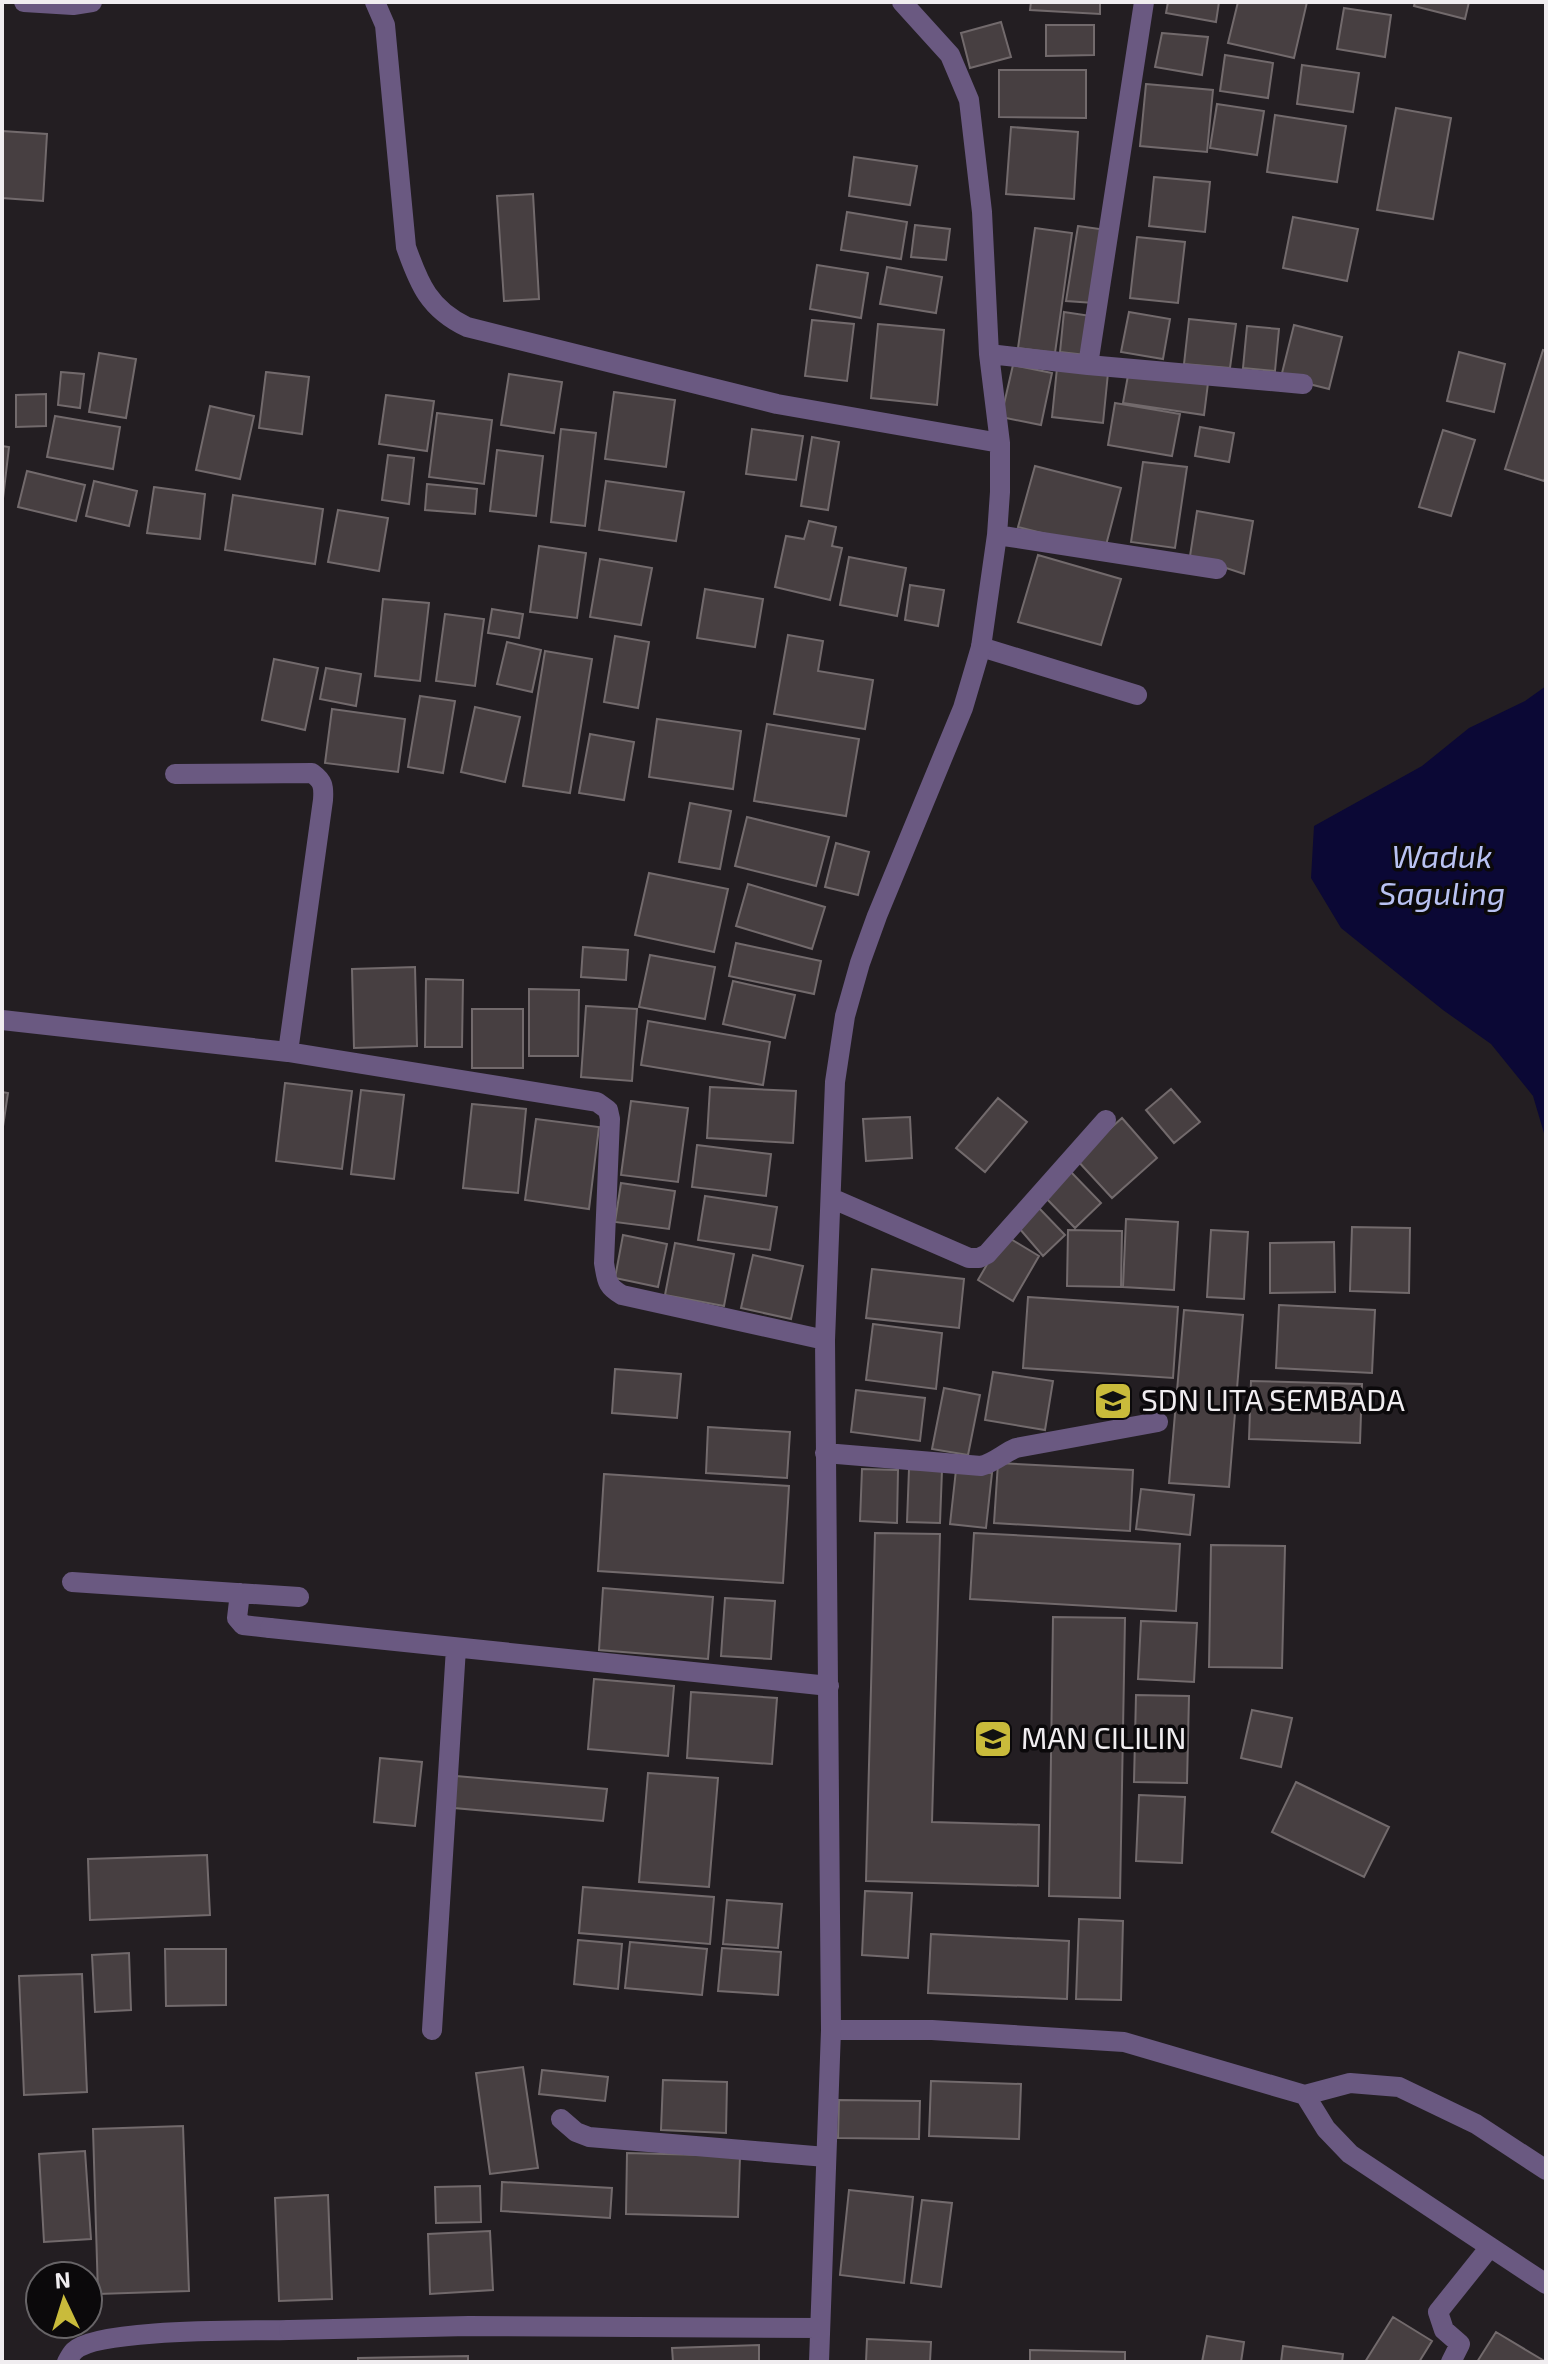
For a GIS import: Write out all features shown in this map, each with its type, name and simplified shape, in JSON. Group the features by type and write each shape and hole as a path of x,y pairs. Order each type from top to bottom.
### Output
{"street":[{"path":"24,2 73,5 92,2"},
{"path":"375,2 385,25 406,247 415,273 430,299 448,318 467,327 777,404 1000,443"},
{"path":"819,2362 831,2030 825,1340 835,1082 845,1016 860,963 963,708 981,647 997,535 1000,443 989,354 982,212 969,100 950,55 902,2"},
{"path":"1088,365 1144,2"},
{"path":"989,354 1303,384"},
{"path":"997,535 1217,569"},
{"path":"981,647 1137,695"},
{"path":"175,774 312,773 321,779 324,786 288,1052"},
{"path":"2,1020 288,1052 597,1102 608,1110 610,1119 604,1263 607,1282 612,1290 622,1295 825,1340"},
{"path":"831,1198 969,1258 979,1258 987,1254 1106,1120"},
{"path":"825,1453 981,1466 1016,1448 1158,1422"},
{"path":"72,1582 299,1597"},
{"path":"240,1593 237,1618 243,1625 829,1686"},
{"path":"432,2030 456,1648"},
{"path":"831,2030 932,2030 1124,2042 1305,2095 1350,2083 1399,2087 1476,2124 1546,2170"},
{"path":"1305,2095 1326,2129 1350,2154 1546,2284"},
{"path":"561,2119 576,2132 589,2137 826,2157"},
{"path":"1451,2362 1460,2344 1444,2330 1438,2312 1490,2247"},
{"path":"67,2362 74,2350 94,2341 132,2334 469,2326 820,2328"}],"water":[{"name":"Waduk Saguling","path":"1546,686 1546,1140 1533,1096 1491,1044 1443,1010 1341,928 1311,878 1314,826 1422,766 1469,728 1525,701"}],"building":[{"path":"1031,2 1100,2 1100,14 1030,10"},
{"path":"1168,2 1219,2 1216,22 1166,13"},
{"path":"1238,2 1307,2 1294,58 1228,43"},
{"path":"1415,2 1469,2 1465,19 1414,6"},
{"path":"1344,8 1391,15 1385,57 1337,49"},
{"path":"1001,22 1011,57 970,68 961,33"},
{"path":"1046,25 1094,25 1094,55 1046,56"},
{"path":"1162,33 1208,37 1202,75 1155,67"},
{"path":"1225,55 1273,63 1268,98 1220,91"},
{"path":"1302,65 1359,73 1353,112 1297,104"},
{"path":"999,70 1086,70 1086,118 999,117"},
{"path":"1146,84 1213,90 1207,152 1140,146"},
{"path":"1217,104 1264,111 1257,155 1210,148"},
{"path":"1396,108 1451,118 1433,219 1377,210"},
{"path":"1275,115 1346,126 1337,182 1267,172"},
{"path":"1011,127 1078,132 1074,199 1006,194"},
{"path":"2,131 47,134 43,201 2,198"},
{"path":"854,157 917,166 910,205 849,196"},
{"path":"1154,177 1210,182 1205,232 1149,226"},
{"path":"533,194 539,299 504,301 497,196"},
{"path":"847,212 907,222 901,259 841,250"},
{"path":"1293,217 1358,229 1347,281 1283,268"},
{"path":"915,225 950,229 946,260 911,257"},
{"path":"1078,226 1107,230 1094,303 1066,301"},
{"path":"1035,228 1072,233 1055,353 1018,348"},
{"path":"1137,237 1185,242 1178,303 1130,298"},
{"path":"817,265 868,273 861,318 810,309"},
{"path":"887,267 942,277 936,313 880,304"},
{"path":"1064,312 1091,316 1086,355 1060,352"},
{"path":"1129,312 1170,319 1163,359 1121,352"},
{"path":"1189,319 1236,324 1230,368 1184,364"},
{"path":"812,320 854,324 847,381 805,376"},
{"path":"878,324 944,330 937,405 871,398"},
{"path":"1294,325 1342,337 1329,389 1281,377"},
{"path":"1247,326 1279,329 1275,371 1243,368"},
{"path":"1543,350 1546,351 1544,481 1505,469"},
{"path":"1459,352 1505,364 1494,412 1447,401"},
{"path":"99,353 136,359 126,418 89,412"},
{"path":"1013,365 1052,373 1041,425 1001,417"},
{"path":"1057,368 1108,373 1103,423 1052,417"},
{"path":"1129,370 1208,383 1204,415 1123,403"},
{"path":"61,372 84,374 80,408 58,405"},
{"path":"266,372 309,377 302,434 259,428"},
{"path":"509,374 562,382 554,433 501,425"},
{"path":"614,392 675,400 666,467 605,459"},
{"path":"46,394 46,426 16,427 16,395"},
{"path":"386,395 434,401 427,451 379,444"},
{"path":"1115,403 1180,414 1172,456 1108,445"},
{"path":"210,406 254,416 240,479 196,470"},
{"path":"437,413 492,420 484,484 429,477"},
{"path":"55,416 120,427 113,469 47,457"},
{"path":"1200,427 1234,433 1229,462 1195,456"},
{"path":"561,429 596,433 585,526 551,522"},
{"path":"752,429 803,436 796,480 746,474"},
{"path":"1443,430 1475,440 1451,516 1419,507"},
{"path":"812,437 839,442 828,510 801,506"},
{"path":"2,446 9,447 2,507"},
{"path":"497,450 543,456 536,516 490,511"},
{"path":"388,455 414,458 409,504 382,500"},
{"path":"1143,462 1187,467 1175,548 1131,542"},
{"path":"1035,466 1121,488 1105,549 1018,527"},
{"path":"27,471 85,485 76,521 18,507"},
{"path":"94,481 137,491 129,526 86,516"},
{"path":"606,481 684,492 676,541 599,530"},
{"path":"427,484 477,489 475,514 425,510"},
{"path":"154,487 205,494 200,539 147,533"},
{"path":"233,495 323,509 315,564 225,550"},
{"path":"338,510 388,518 379,571 328,562"},
{"path":"1197,511 1253,521 1244,574 1190,556"},
{"path":"809,521 836,527 832,546 842,548 830,600 775,587 786,536 804,539"},
{"path":"539,546 586,553 577,618 530,612"},
{"path":"1038,555 1121,579 1101,645 1018,622"},
{"path":"849,557 906,568 897,616 840,605"},
{"path":"600,559 652,568 641,625 590,617"},
{"path":"910,585 944,590 938,626 905,620"},
{"path":"705,589 763,599 755,647 697,638"},
{"path":"383,599 429,603 420,681 375,676"},
{"path":"492,609 523,614 519,638 488,633"},
{"path":"445,614 484,619 475,686 436,681"},
{"path":"788,635 823,641 818,671 873,680 865,729 774,714"},
{"path":"615,636 649,642 638,708 604,702"},
{"path":"507,642 541,650 532,692 497,684"},
{"path":"545,651 592,659 570,793 523,786"},
{"path":"274,659 318,668 305,730 262,720"},
{"path":"326,668 361,674 356,706 320,699"},
{"path":"420,696 455,701 443,773 408,767"},
{"path":"475,707 520,717 505,782 461,772"},
{"path":"332,709 405,719 398,772 325,763"},
{"path":"657,719 741,731 733,789 649,777"},
{"path":"767,724 859,739 846,816 754,801"},
{"path":"590,734 634,742 624,800 579,793"},
{"path":"690,803 731,811 720,869 679,862"},
{"path":"747,817 829,837 816,886 735,866"},
{"path":"836,843 869,852 858,895 825,887"},
{"path":"649,873 728,889 714,952 635,935"},
{"path":"748,884 825,907 812,949 736,926"},
{"path":"736,943 821,961 814,994 729,976"},
{"path":"583,947 628,950 626,980 581,977"},
{"path":"650,955 715,967 705,1019 639,1007"},
{"path":"415,967 417,1046 354,1048 352,969"},
{"path":"426,979 463,980 462,1047 425,1047"},
{"path":"733,981 795,995 785,1038 723,1024"},
{"path":"529,989 579,990 578,1056 529,1056"},
{"path":"586,1006 637,1009 632,1081 581,1077"},
{"path":"472,1009 523,1009 523,1068 472,1068"},
{"path":"648,1021 770,1042 763,1085 641,1065"},
{"path":"285,1083 352,1091 342,1169 276,1161"},
{"path":"710,1087 796,1091 793,1143 707,1138"},
{"path":"1171,1089 1200,1122 1174,1143 1146,1110"},
{"path":"361,1090 404,1095 394,1179 351,1174"},
{"path":"2,1092 8,1093 2,1133"},
{"path":"998,1098 1027,1122 985,1172 956,1148"},
{"path":"631,1101 688,1108 678,1182 621,1175"},
{"path":"472,1104 526,1109 518,1193 463,1188"},
{"path":"910,1117 912,1158 866,1161 863,1119"},
{"path":"1122,1118 1157,1158 1112,1198 1076,1159"},
{"path":"536,1119 599,1127 589,1209 525,1200"},
{"path":"697,1145 771,1154 766,1196 692,1187"},
{"path":"1070,1171 1101,1203 1075,1228 1043,1195"},
{"path":"621,1183 675,1191 669,1229 615,1222"},
{"path":"705,1196 777,1207 770,1250 698,1240"},
{"path":"1038,1207 1065,1235 1043,1256 1019,1228"},
{"path":"1126,1219 1178,1222 1174,1290 1123,1287"},
{"path":"1352,1227 1410,1228 1409,1293 1350,1291"},
{"path":"1068,1230 1122,1231 1121,1287 1067,1286"},
{"path":"1211,1230 1248,1232 1244,1299 1207,1297"},
{"path":"623,1235 667,1244 658,1287 615,1278"},
{"path":"1004,1235 1039,1256 1013,1301 978,1280"},
{"path":"1334,1242 1335,1292 1270,1293 1270,1243"},
{"path":"675,1243 734,1254 724,1306 665,1295"},
{"path":"753,1255 803,1266 791,1319 741,1308"},
{"path":"872,1269 964,1279 959,1328 866,1318"},
{"path":"1028,1297 1178,1307 1173,1378 1023,1368"},
{"path":"1279,1305 1375,1310 1372,1373 1276,1368"},
{"path":"1184,1310 1243,1315 1229,1487 1169,1483"},
{"path":"873,1324 942,1333 936,1389 866,1380"},
{"path":"615,1369 681,1374 677,1418 612,1413"},
{"path":"993,1372 1053,1381 1045,1430 985,1420"},
{"path":"1251,1381 1362,1384 1360,1443 1249,1439"},
{"path":"944,1388 980,1395 968,1455 932,1449"},
{"path":"856,1390 925,1398 920,1441 851,1432"},
{"path":"708,1427 790,1432 787,1478 706,1473"},
{"path":"998,1463 1133,1470 1130,1531 994,1523"},
{"path":"862,1469 898,1470 897,1523 860,1521"},
{"path":"909,1469 942,1470 940,1523 907,1522"},
{"path":"956,1470 992,1473 986,1528 950,1524"},
{"path":"604,1474 789,1486 783,1583 598,1571"},
{"path":"1141,1489 1194,1495 1190,1535 1136,1529"},
{"path":"875,1533 940,1534 932,1822 1039,1825 1038,1886 866,1881"},
{"path":"974,1533 1180,1544 1176,1611 970,1599"},
{"path":"1211,1545 1285,1546 1282,1668 1209,1667"},
{"path":"603,1588 713,1597 708,1659 599,1650"},
{"path":"725,1598 775,1601 771,1659 721,1656"},
{"path":"1053,1617 1125,1618 1120,1898 1049,1896"},
{"path":"1141,1621 1197,1623 1194,1682 1138,1679"},
{"path":"594,1679 674,1686 668,1756 588,1749"},
{"path":"691,1692 777,1698 772,1764 687,1758"},
{"path":"1136,1695 1189,1696 1187,1783 1134,1782"},
{"path":"1252,1710 1292,1718 1281,1767 1241,1758"},
{"path":"380,1758 422,1762 415,1826 374,1822"},
{"path":"648,1773 718,1778 709,1887 639,1882"},
{"path":"456,1776 607,1789 603,1821 454,1808"},
{"path":"1296,1782 1389,1827 1364,1877 1272,1832"},
{"path":"1139,1795 1185,1797 1182,1863 1136,1861"},
{"path":"207,1855 210,1915 90,1920 88,1859"},
{"path":"583,1887 714,1897 710,1944 579,1933"},
{"path":"865,1891 912,1893 908,1958 862,1955"},
{"path":"727,1900 782,1904 778,1948 723,1944"},
{"path":"1079,1919 1123,1921 1121,2000 1076,1999"},
{"path":"931,1934 1069,1941 1067,1999 928,1993"},
{"path":"578,1940 622,1944 618,1989 574,1984"},
{"path":"630,1942 707,1949 702,1995 625,1988"},
{"path":"722,1948 781,1952 778,1995 718,1991"},
{"path":"165,1949 226,1949 226,2005 166,2006"},
{"path":"129,1953 131,2010 95,2012 92,1955"},
{"path":"82,1974 87,2092 24,2095 19,1976"},
{"path":"523,2067 538,2168 490,2174 476,2073"},
{"path":"542,2070 608,2077 605,2101 539,2094"},
{"path":"663,2080 727,2082 726,2133 661,2130"},
{"path":"931,2081 1021,2084 1019,2139 929,2136"},
{"path":"839,2100 920,2101 919,2139 838,2138"},
{"path":"183,2126 189,2291 104,2294 104,2260 97,2260 93,2129"},
{"path":"85,2151 91,2239 44,2242 39,2154"},
{"path":"627,2153 740,2156 738,2217 626,2214"},
{"path":"502,2182 612,2188 610,2218 501,2211"},
{"path":"480,2186 481,2222 436,2223 435,2187"},
{"path":"849,2190 913,2197 904,2283 840,2275"},
{"path":"328,2195 332,2299 279,2301 275,2198"},
{"path":"922,2200 952,2203 941,2287 911,2283"},
{"path":"490,2231 493,2290 430,2294 428,2234"},
{"path":"1393,2317 1432,2341 1419,2362 1365,2362"},
{"path":"1496,2332 1546,2362 1477,2362"},
{"path":"1207,2336 1244,2342 1241,2362 1202,2362"},
{"path":"867,2339 931,2342 930,2362 866,2362"},
{"path":"759,2345 759,2362 673,2362 672,2348"},
{"path":"1283,2346 1343,2354 1342,2362 1281,2362"},
{"path":"1030,2350 1125,2352 1125,2362 1030,2362"},
{"path":"468,2356 468,2362 358,2362 358,2358"}],"place":[{"name":"SDN LITA SEMBADA","path":"1113,1401"},
{"name":"MAN CILILIN","path":"993,1739"}]}
